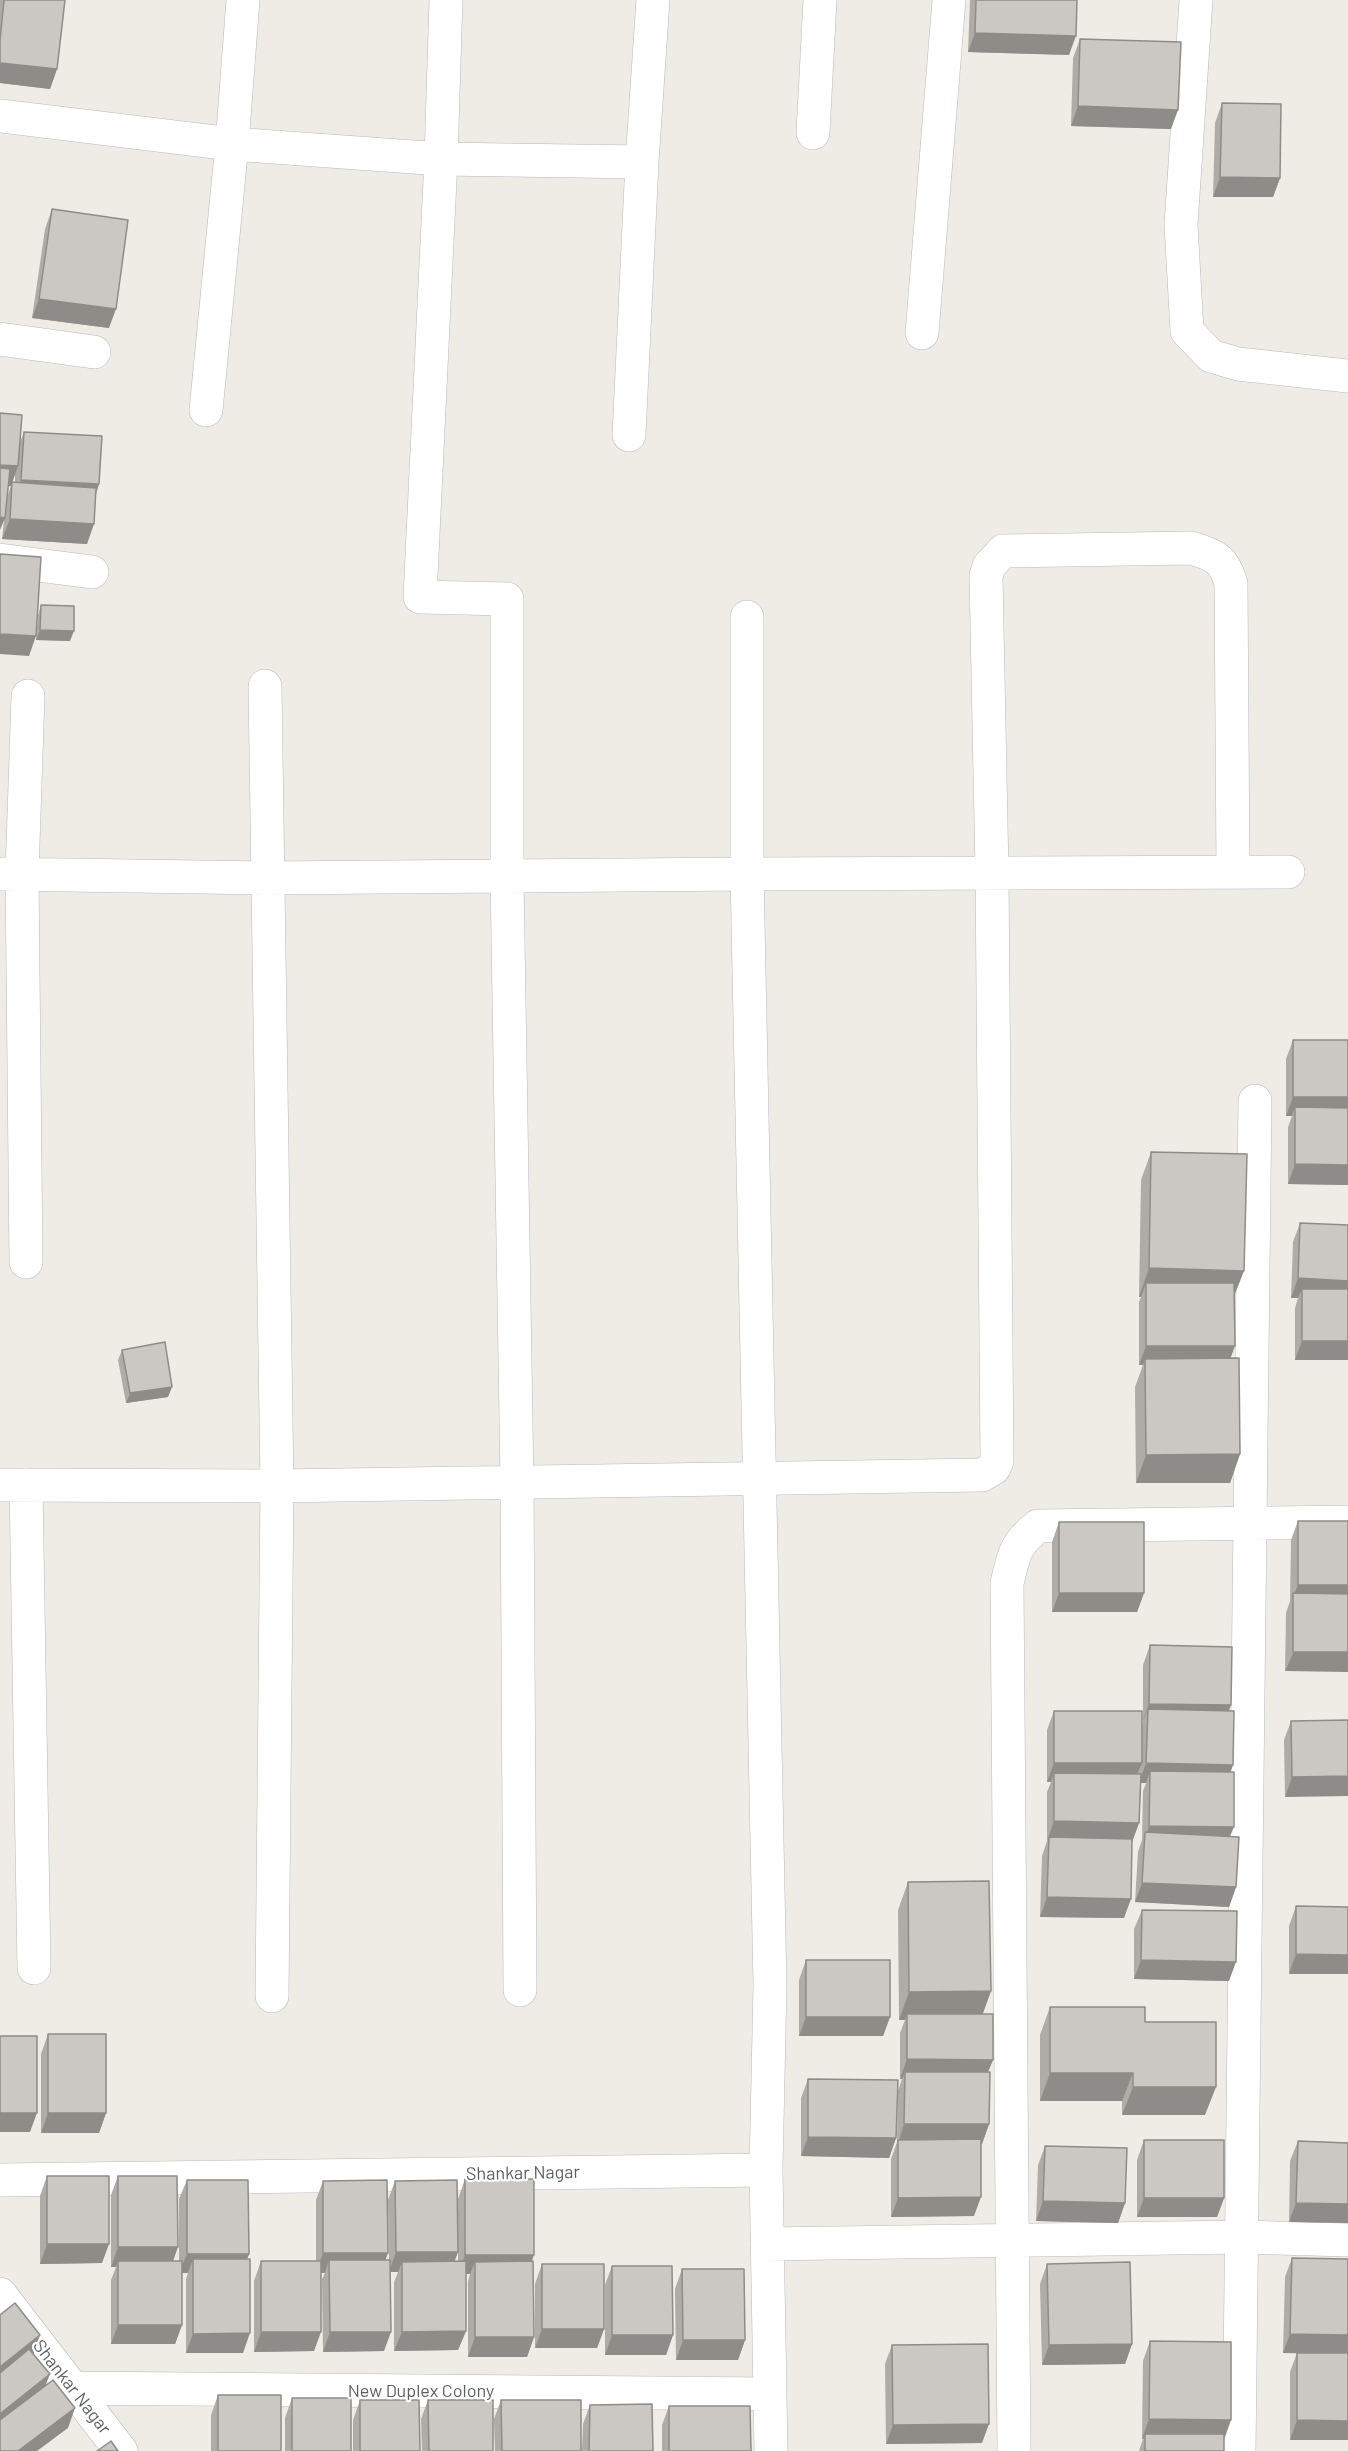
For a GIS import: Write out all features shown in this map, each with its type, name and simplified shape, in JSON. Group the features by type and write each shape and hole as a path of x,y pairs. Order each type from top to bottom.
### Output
{"street":[{"path":"206,410 232,144 243,0"},
{"path":"446,0 441,159 420,597 507,599 507,877 517,1482 520,1990"},
{"path":"629,435 642,162 653,0"},
{"path":"813,133 819,0"},
{"path":"922,333 949,0"},
{"path":"1196,0 1182,225 1187,331 1211,356 1238,364 1348,376"},
{"path":"0,116 232,144 441,159 642,162"},
{"path":"0,339 94,352"},
{"path":"34,1968 13,1485 277,1486 982,1475 994,1468 997,1461 993,873 986,576 989,566 1003,551 1191,548 1212,555 1226,567 1231,583 1233,872"},
{"path":"0,560 92,572"},
{"path":"747,617 747,874 770,1985 765,2170 771,2451"},
{"path":"265,687 277,1486 272,1996"},
{"path":"26,1262 11,874 28,696"},
{"path":"11,874 267,878 1288,872"},
{"path":"1239,2451 1255,1101"},
{"path":"1014,2451 1007,1583 1016,1548 1038,1526 1348,1522"},
{"name":"Shankar Nagar","path":"0,2180 765,2170"},
{"path":"767,2244 1241,2237 1348,2240"},
{"name":"Shankar Nagar","path":"0,2294 121,2451"},
{"name":"New Duplex Colony","path":"73,2388 770,2394"}],"building":[{"path":"4,0 65,0 57,69 0,63"},
{"path":"976,0 1077,0 1076,36 975,33"},
{"path":"1080,39 1181,42 1178,110 1078,106"},
{"path":"1222,103 1281,104 1280,178 1220,177"},
{"path":"52,209 128,220 116,309 39,299"},
{"path":"0,413 22,415 18,466 0,465"},
{"path":"24,432 102,436 99,484 21,480"},
{"path":"0,468 10,469 5,518 0,517"},
{"path":"12,482 96,488 94,524 10,519"},
{"path":"0,554 41,557 36,636 0,634"},
{"path":"41,605 74,606 74,631 40,630"},
{"path":"1293,1040 1348,1040 1348,1097 1293,1097"},
{"path":"1295,1107 1348,1108 1348,1165 1295,1164"},
{"path":"1151,1152 1247,1154 1244,1271 1149,1268"},
{"path":"1300,1223 1348,1225 1348,1281 1298,1278"},
{"path":"1146,1283 1234,1283 1235,1346 1146,1346"},
{"path":"1302,1289 1348,1289 1348,1341 1302,1341"},
{"path":"165,1342 172,1387 130,1393 122,1350"},
{"path":"1239,1358 1240,1454 1146,1455 1145,1359"},
{"path":"1298,1521 1348,1521 1348,1585 1298,1585"},
{"path":"1059,1522 1144,1522 1144,1593 1059,1593"},
{"path":"1293,1593 1348,1594 1348,1652 1293,1652"},
{"path":"1150,1645 1232,1647 1231,1705 1149,1704"},
{"path":"1148,1709 1234,1711 1233,1765 1146,1763"},
{"path":"1054,1711 1142,1711 1142,1763 1054,1763"},
{"path":"1348,1720 1348,1776 1292,1777 1291,1721"},
{"path":"1150,1771 1234,1772 1234,1827 1149,1826"},
{"path":"1054,1773 1141,1774 1139,1823 1054,1821"},
{"path":"1145,1832 1239,1837 1236,1887 1142,1883"},
{"path":"1049,1837 1132,1839 1131,1899 1047,1897"},
{"path":"989,1881 991,1991 909,1992 908,1882"},
{"path":"1296,1906 1348,1907 1348,1955 1296,1954"},
{"path":"1142,1910 1237,1911 1236,1962 1141,1960"},
{"path":"806,1960 890,1960 890,2017 806,2017"},
{"path":"1050,2007 1145,2007 1145,2022 1216,2022 1216,2087 1133,2087 1133,2073 1050,2073"},
{"path":"907,2014 993,2014 993,2060 907,2059"},
{"path":"48,2034 106,2034 106,2113 48,2113"},
{"path":"0,2036 37,2036 37,2113 0,2113"},
{"path":"905,2072 990,2072 989,2124 904,2124"},
{"path":"808,2079 898,2080 896,2138 808,2137"},
{"path":"981,2139 981,2197 898,2198 898,2140"},
{"path":"1144,2140 1224,2140 1224,2198 1144,2198"},
{"path":"1298,2141 1348,2143 1348,2204 1296,2203"},
{"path":"1045,2146 1127,2148 1125,2203 1043,2201"},
{"path":"47,2176 109,2176 109,2244 47,2244"},
{"path":"118,2176 177,2176 178,2247 118,2247"},
{"path":"465,2179 534,2179 534,2255 465,2255"},
{"path":"187,2180 248,2180 249,2254 187,2254"},
{"path":"387,2180 388,2253 323,2253 323,2181"},
{"path":"457,2180 458,2252 396,2252 395,2181"},
{"path":"1292,2258 1348,2259 1348,2335 1290,2334"},
{"path":"193,2259 250,2259 250,2333 193,2334"},
{"path":"329,2260 390,2260 391,2332 330,2332"},
{"path":"118,2261 182,2261 182,2325 118,2325"},
{"path":"261,2261 321,2261 321,2332 261,2332"},
{"path":"466,2261 466,2331 402,2332 402,2262"},
{"path":"533,2261 534,2337 475,2337 475,2262"},
{"path":"1130,2262 1132,2344 1049,2345 1047,2264"},
{"path":"542,2264 604,2264 604,2329 542,2329"},
{"path":"612,2266 672,2266 673,2335 612,2335"},
{"path":"682,2269 744,2269 745,2340 683,2340"},
{"path":"15,2303 40,2335 0,2367 0,2315"},
{"path":"1150,2341 1231,2342 1231,2420 1149,2419"},
{"path":"988,2344 989,2424 893,2425 892,2345"},
{"path":"29,2349 50,2374 0,2414 0,2373"},
{"path":"1297,2353 1348,2353 1348,2421 1297,2420"},
{"path":"53,2380 75,2408 18,2451 0,2451 0,2420"},
{"path":"218,2395 281,2395 281,2451 218,2451"},
{"path":"292,2398 351,2398 351,2451 292,2451"},
{"path":"360,2400 419,2400 420,2451 360,2451"},
{"path":"428,2400 493,2400 493,2451 429,2451"},
{"path":"501,2400 581,2400 581,2451 502,2451"},
{"path":"652,2404 653,2451 589,2451 590,2405"},
{"path":"669,2406 750,2406 751,2451 669,2451"},
{"path":"1145,2434 1224,2434 1224,2451 1145,2451"},
{"path":"111,2441 118,2451 97,2451"}]}
